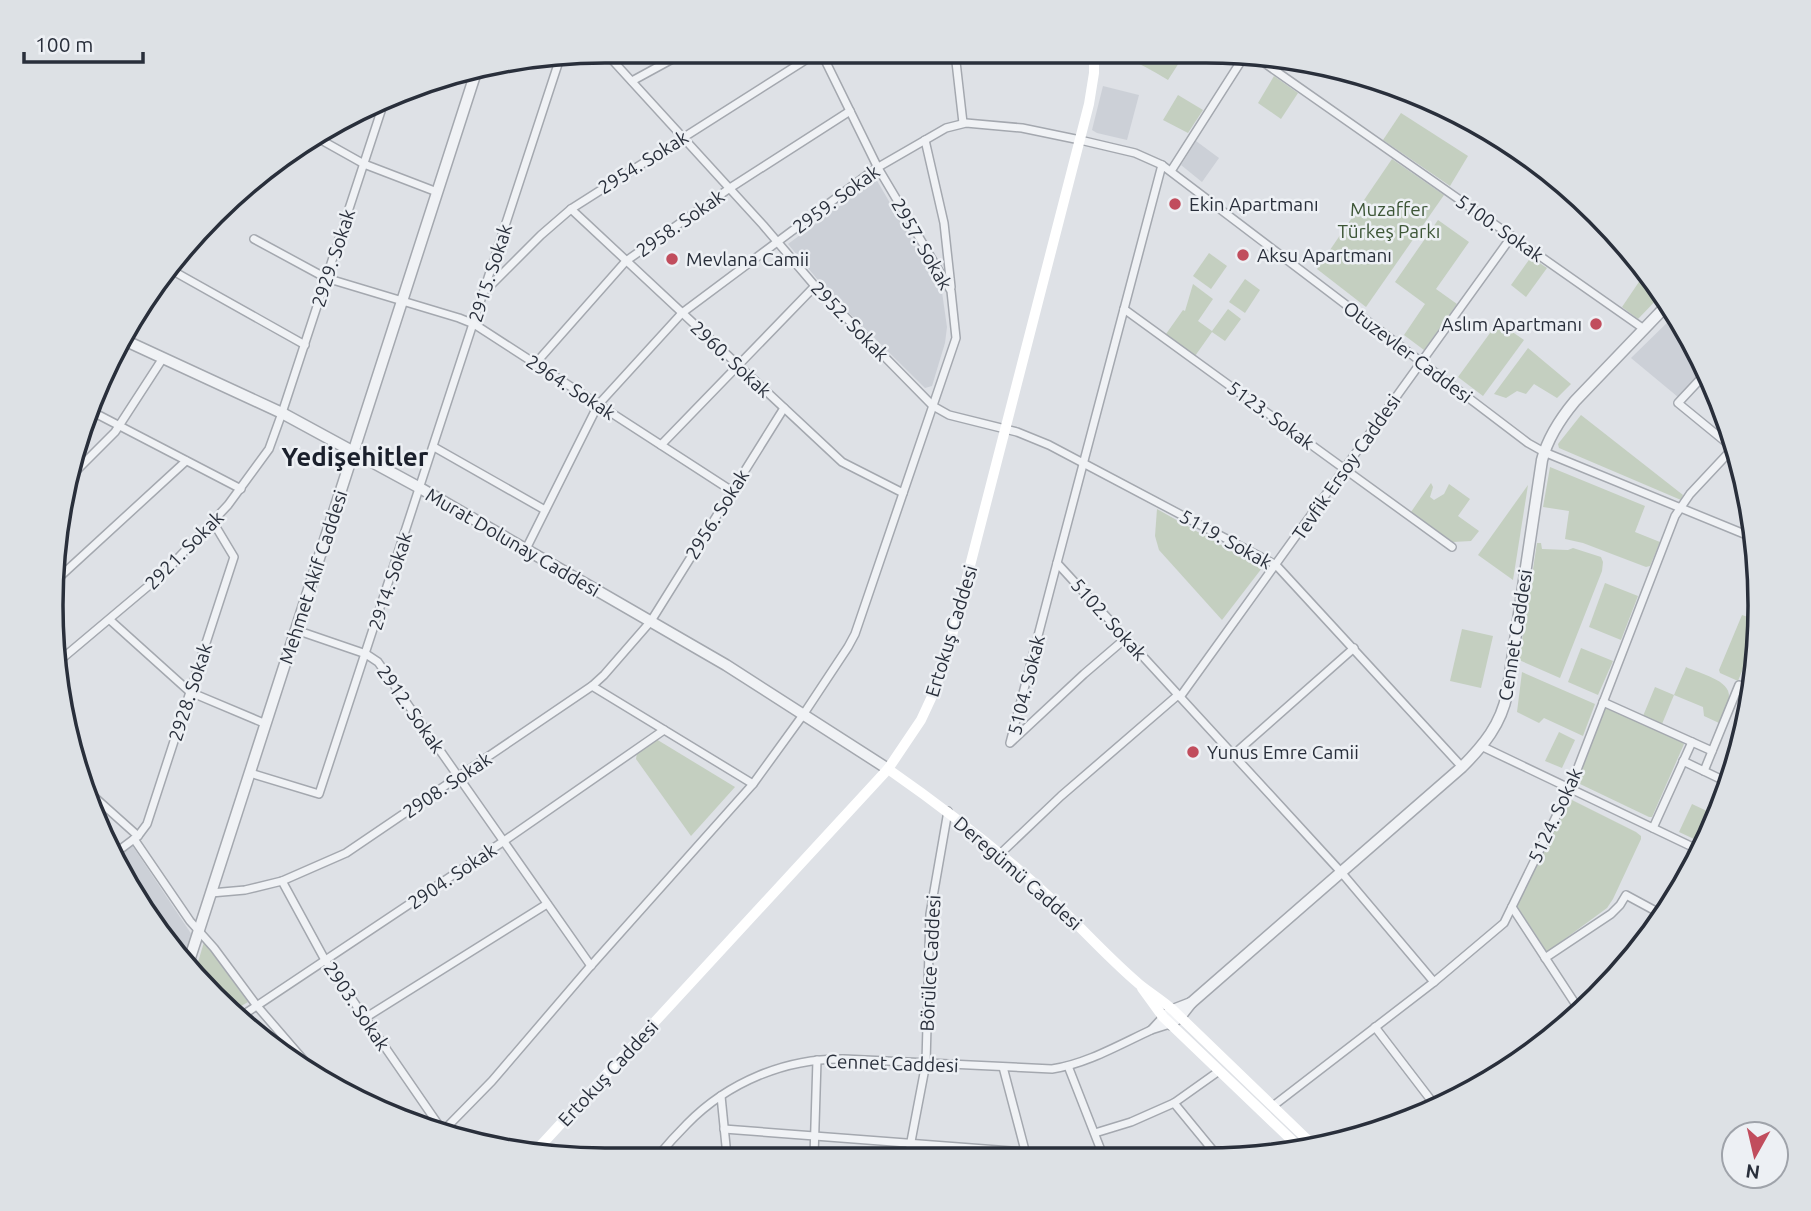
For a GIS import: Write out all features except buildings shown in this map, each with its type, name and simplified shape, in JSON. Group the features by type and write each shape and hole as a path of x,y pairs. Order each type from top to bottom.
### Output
{"main road":[{"name":"Ertokuş Caddesi","path":"542,1144 888,769 921,720 942,670 1007,428 1080,140 1092,86 1093,63"},
{"name":"Deregümü Caddesi","path":"888,769 947,811 1045,894 1140,985 1166,1020 1292,1141"},
{"name":"Deregümü Caddesi","path":"1140,985 1160,998 1306,1139"}],"street":[{"name":"2952. Sokak","path":"615,63 815,286 933,406 949,415 1007,428"},
{"path":"632,81 665,63"},
{"name":"2954. Sokak","path":"484,292 570,209 802,63"},
{"name":"2957. Sokak","path":"449,1125 492,1081 753,784 803,715 855,635 956,338 951,292 877,168 826,63"},
{"path":"956,63 963,123"},
{"path":"1171,171 1239,64"},
{"name":"2915. Sokak","path":"420,488 558,65"},
{"name":"5100. Sokak","path":"1271,67 1644,329"},
{"name":"Mehmet Akif Caddesi","path":"191,955 474,79"},
{"name":"2958. Sokak","path":"535,364 626,261 730,188 850,111"},
{"name":"2929. Sokak","path":"282,414 381,112"},
{"name":"2959. Sokak","path":"526,548 598,405 682,313 877,168 953,125 963,123 1009,127 1080,140"},
{"path":"925,140 944,223 951,292"},
{"name":"Otuzevler Caddesi","path":"1080,140 1135,153 1171,171 1519,437 1544,452 1743,533"},
{"path":"324,142 364,164 437,192"},
{"name":"5102. Sokak","path":"1162,165 1057,563 1341,873 1434,982"},
{"name":"2960. Sokak","path":"570,209 842,463 903,493"},
{"name":"Tevfik Ersoy Caddesi","path":"1000,854 1061,796 1179,696 1512,236"},
{"name":"2964. Sokak","path":"254,239 326,278 474,324 732,491"},
{"path":"177,273 305,345"},
{"path":"661,445 815,286"},
{"name":"5123. Sokak","path":"1124,309 1452,547"},
{"name":"Cennet Caddesi","path":"665,1148 687,1123 721,1096 781,1067 817,1060 844,1059 1038,1069 1068,1066 1151,1030 1191,1003 1462,766 1498,723 1505,705 1544,452 1555,427 1569,408 1661,311"},
{"name":"Murat Dolunay Caddesi","path":"131,343 282,414 420,488 726,665 888,769"},
{"path":"81,467 120,426 163,358"},
{"path":"1699,381 1678,403 1721,437"},
{"name":"2956. Sokak","path":"652,621 783,408"},
{"name":"2921. Sokak","path":"66,656 165,572 213,522 241,489 269,449 282,414"},
{"path":"98,415 241,489"},
{"name":"5119. Sokak","path":"1007,428 1038,440 1276,565 1462,766"},
{"path":"434,447 545,510"},
{"name":"5124. Sokak","path":"1273,1106 1434,982 1500,926 1570,788 1674,520 1695,488 1727,455"},
{"path":"64,574 186,461"},
{"name":"2914. Sokak","path":"250,774 319,794 420,488"},
{"name":"2928. Sokak","path":"121,849 147,824 234,557 213,522"},
{"name":"5104. Sokak","path":"1057,563 1010,743 1126,638"},
{"path":"110,620 190,692 266,724"},
{"name":"2908. Sokak","path":"211,893 245,890 282,881 346,853 592,686 652,621"},
{"name":"2912. Sokak","path":"296,630 375,659 591,966"},
{"path":"1233,755 1354,649"},
{"path":"1704,771 1739,685"},
{"path":"592,686 753,784"},
{"path":"1603,702 1712,751"},
{"name":"2904. Sokak","path":"247,1012 504,841 664,730"},
{"path":"1653,828 1692,741"},
{"path":"1481,746 1691,847"},
{"path":"1683,761 1719,778"},
{"path":"100,802 136,837 181,909 296,1051"},
{"name":"Börülce Caddesi","path":"910,1148 926,1063 930,914 947,811"},
{"name":"2903. Sokak","path":"282,881 325,960 435,1120"},
{"path":"1545,958 1611,914 1626,895 1655,910"},
{"path":"365,1018 547,904"},
{"path":"1511,907 1574,1002"},
{"path":"1375,1027 1430,1099"},
{"path":"814,1148 817,1060"},
{"path":"1068,1066 1100,1148"},
{"path":"1003,1067 1024,1148"},
{"path":"1095,1133 1131,1122 1174,1102 1219,1071"},
{"path":"721,1096 726,1148"},
{"path":"1174,1102 1211,1148"},
{"path":"724,1129 945,1148"}],"shaded area":[{"path":"1103,86 1139,95 1127,140 1092,130"},
{"path":"1196,141 1219,158 1202,182 1181,165"},
{"path":"876,179 942,292 947,327 945,343 932,386 925,388 828,292 788,244"},
{"path":"1668,322 1697,377 1678,397 1631,358"},
{"path":"132,845 192,935 188,951 154,907 123,852"}],"green space":[{"path":"1135,63 1179,63 1168,80"},
{"path":"1274,76 1298,93 1281,119 1258,103"},
{"path":"1178,95 1203,110 1188,133 1163,120"},
{"path":"1401,113 1468,156 1450,186 1383,140"},
{"name":"Muzaffer Türkeş Parkı","path":"1392,159 1444,195 1366,307 1317,269"},
{"path":"1438,220 1469,242 1436,289 1457,304 1424,350 1404,335 1425,304 1395,282"},
{"path":"1209,253 1227,266 1211,289 1193,276"},
{"path":"1531,257 1547,268 1526,297 1511,285"},
{"path":"1245,279 1260,290 1245,313 1229,302"},
{"path":"1640,280 1655,301 1638,319 1622,307"},
{"path":"1193,284 1213,299 1198,321 1212,331 1228,309 1241,319 1225,341 1212,332 1195,356 1166,334 1183,310 1185,311"},
{"path":"1498,322 1524,340 1483,396 1458,377"},
{"path":"1528,348 1571,384 1557,398 1534,384 1526,394 1517,391 1506,398 1494,394"},
{"path":"1581,415 1683,495 1681,500 1559,448 1558,444"},
{"path":"1550,467 1645,506 1635,532 1660,542 1650,566 1646,567 1583,543 1565,539 1569,511 1543,507"},
{"path":"1431,483 1433,487 1430,497 1434,500 1444,494 1449,484 1470,499 1458,516 1479,531 1471,541 1453,542 1411,512"},
{"path":"1528,485 1513,580 1478,555"},
{"path":"1157,509 1262,568 1222,620 1159,550 1155,536"},
{"path":"1537,543 1541,543 1542,549 1573,548 1601,557 1603,562 1602,571 1560,678 1519,660"},
{"path":"1605,583 1638,596 1621,640 1589,627"},
{"path":"1742,615 1748,617 1744,666 1738,681 1719,670"},
{"path":"1462,629 1493,636 1481,688 1450,681"},
{"path":"1581,648 1613,661 1598,695 1568,682"},
{"path":"1686,667 1725,686 1729,697 1719,723 1704,716 1703,707 1674,695"},
{"path":"1522,672 1595,704 1583,736 1544,718 1539,723 1517,712"},
{"path":"1655,687 1674,695 1662,724 1643,716"},
{"path":"1605,708 1684,744 1652,817 1580,784 1577,780"},
{"path":"1559,732 1575,740 1562,768 1545,761"},
{"path":"656,739 735,787 691,836 636,759 637,753"},
{"path":"1572,800 1636,832 1641,839 1607,908 1547,952 1517,906 1567,801"},
{"path":"1692,804 1707,811 1694,839 1679,832"},
{"path":"204,942 248,1002 241,1006 198,963"}],"place":[{"name":"Ekin Apartmanı","path":"1175,204"},
{"name":"Aksu Apartmanı","path":"1243,255"},
{"name":"Mevlana Camii","path":"672,259"},
{"name":"Aslım Apartmanı","path":"1596,324"},
{"name":"Yunus Emre Camii","path":"1193,752"}],"district":[{"name":"Yedişehitler","path":"355,456"}]}
